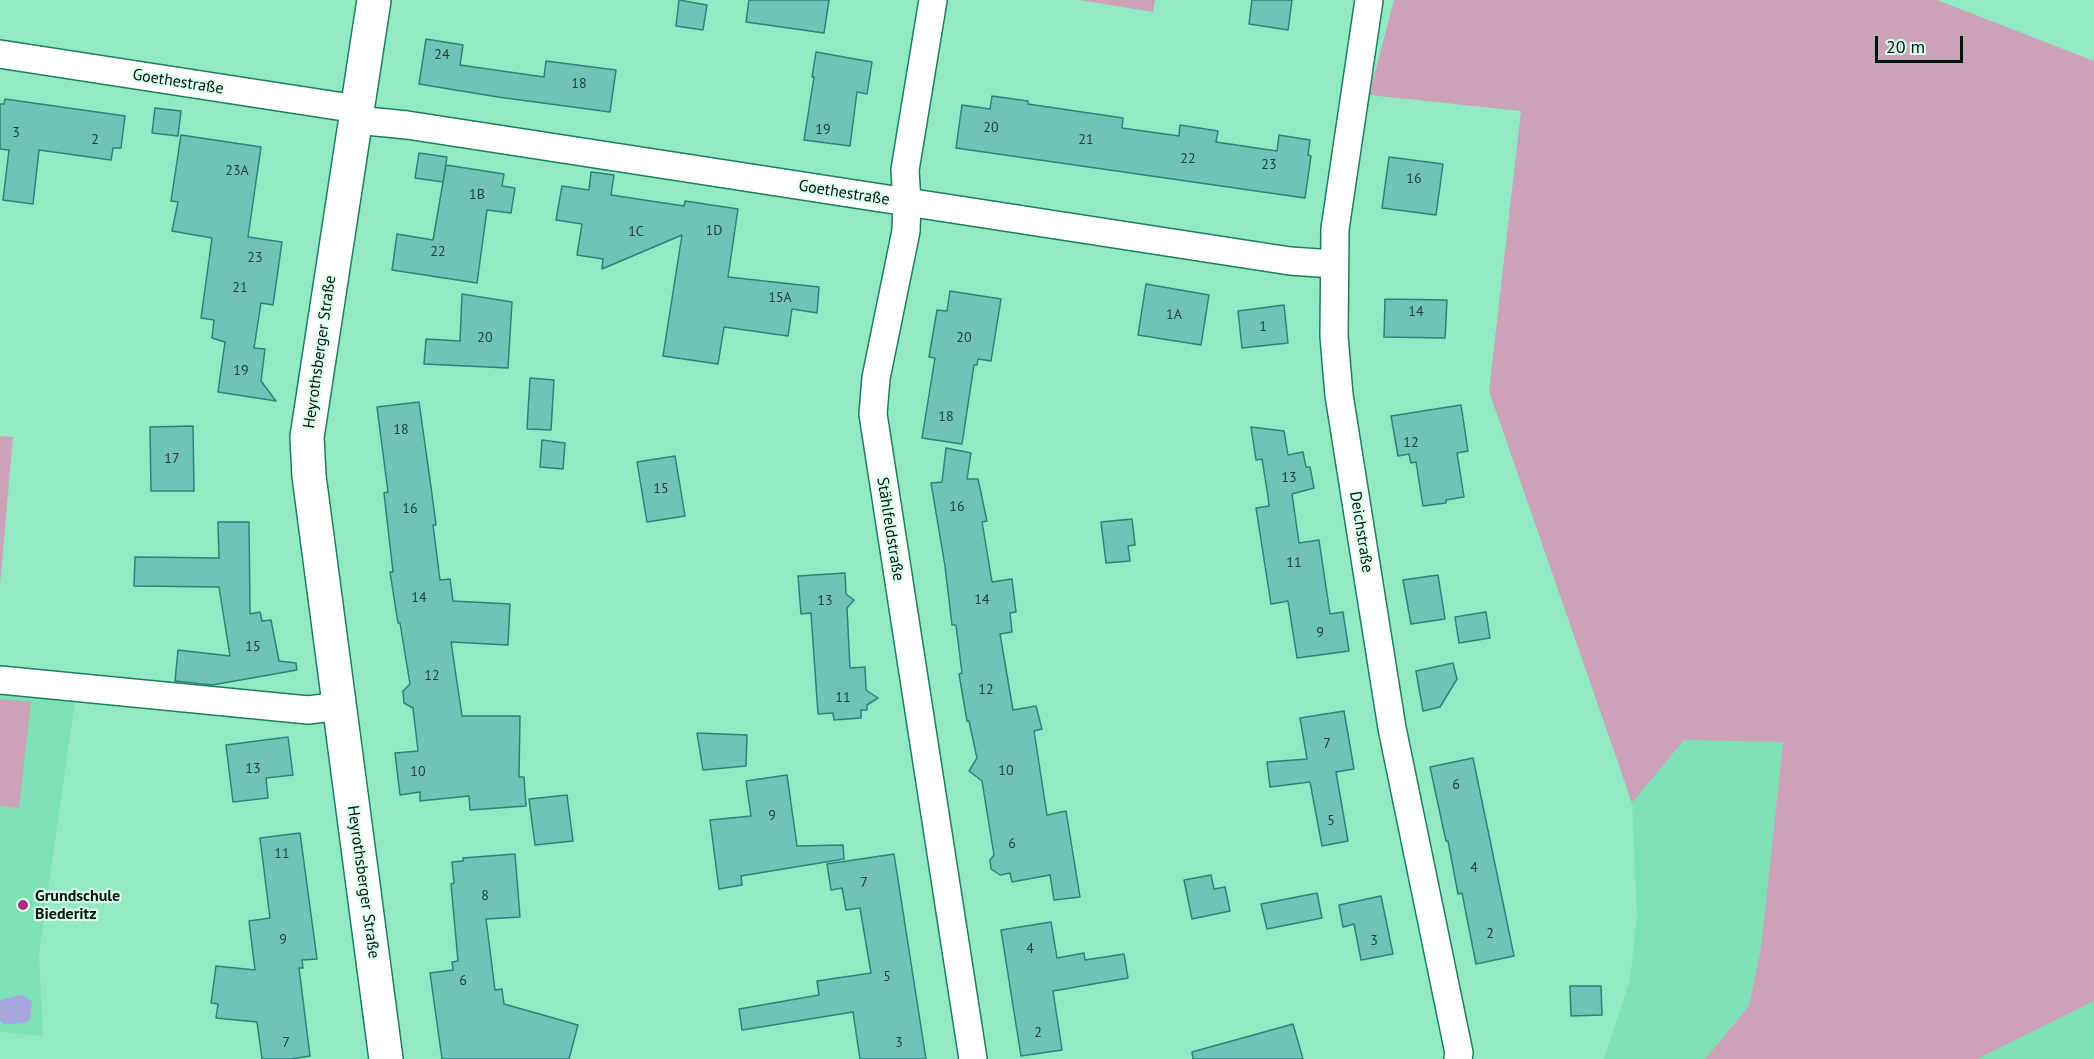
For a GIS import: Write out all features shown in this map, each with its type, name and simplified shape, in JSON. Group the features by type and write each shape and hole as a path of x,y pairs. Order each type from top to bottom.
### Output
{"street":[{"name":"Heyrothsberger Straße","path":"374,0 309,416 308,436 309,476 386,1059"},
{"name":"Stählfeldstraße","path":"933,0 905,170 906,231 876,378 873,414 973,1059"},
{"name":"Deichstraße","path":"1369,0 1335,229 1334,336 1341,406 1392,728 1459,1053 1458,1059"},
{"name":"Goethestraße","path":"0,54 356,114 407,125 1290,261 1333,264"},
{"path":"0,680 308,710 340,706"}],"shaded area":[{"path":"1079,0 1155,0 1153,12"},
{"path":"1394,0 1937,0 2094,61 2094,1001 1977,1059 1705,1059 1749,1006 1761,947 1783,742 1684,740 1632,803 1489,391 1521,111 1369,95"},
{"path":"0,436 13,437 0,584"},
{"name":"Grundschule Biederitz","path":"0,694 75,701 39,954 43,1036 0,1032"},
{"path":"0,699 31,702 19,808 0,806"},
{"path":"1684,739 1783,742 1761,947 1749,1006 1705,1059 1604,1059 1630,980 1637,915 1632,803"},
{"path":"2094,1001 2094,1059 1977,1059"}],"water":[{"path":"22,995 32,1001 30,1020 24,1023 4,1024 0,1021 0,1000"}],"building":[{"path":"679,0 707,5 703,30 676,26"},
{"path":"749,0 829,0 824,33 746,22"},
{"path":"1252,0 1292,0 1288,30 1249,24"},
{"path":"426,39 463,45 460,65 544,77 546,61 616,70 610,112 419,84"},
{"path":"816,52 872,62 867,94 857,92 850,146 804,140"},
{"path":"992,96 1028,101 1028,104 1123,118 1122,128 1179,136 1180,125 1218,131 1216,142 1277,151 1279,135 1310,140 1308,155 1311,156 1305,198 956,148 962,105 990,109"},
{"path":"5,99 125,116 121,148 113,148 111,160 39,150 33,204 3,200 9,150 0,149 0,104 4,104"},
{"path":"155,108 181,111 178,136 152,133"},
{"path":"181,135 261,147 248,237 282,242 273,305 261,303 254,348 265,349 261,381 276,401 218,392 225,342 212,338 214,320 201,318 212,238 172,231 178,202 171,201"},
{"path":"419,153 447,157 443,182 415,178"},
{"path":"1389,157 1443,164 1436,215 1382,208"},
{"path":"446,165 504,174 502,186 515,188 511,213 487,210 477,283 392,270 397,234 433,240"},
{"path":"591,172 614,175 611,195 684,206 685,201 738,209 728,277 819,287 817,313 792,309 788,336 724,327 718,364 663,356 682,235 602,269 603,259 577,255 582,224 556,220 562,186 589,190"},
{"path":"1146,284 1209,295 1201,345 1138,335"},
{"path":"950,291 1001,299 991,361 978,359 977,365 974,365 962,444 922,438 935,358 929,357 937,310 947,311"},
{"path":"462,294 512,302 508,368 424,364 426,339 460,341"},
{"path":"1385,299 1447,300 1445,338 1384,337"},
{"path":"1284,305 1288,343 1242,348 1238,311"},
{"path":"530,378 554,380 551,430 527,429"},
{"path":"419,402 436,525 433,525 440,580 450,579 453,601 510,604 508,645 451,642 462,716 520,716 519,777 524,777 526,806 470,810 469,796 420,801 420,792 400,795 395,753 418,751 413,708 404,703 403,691 410,684 390,572 393,572 384,493 388,492 377,407"},
{"path":"1461,405 1468,451 1457,453 1464,497 1446,500 1446,503 1423,506 1416,462 1411,463 1409,454 1398,456 1391,416"},
{"path":"193,426 194,491 151,491 150,427"},
{"path":"1251,427 1284,431 1288,455 1303,452 1306,467 1310,467 1314,488 1292,494 1299,543 1319,540 1330,614 1343,612 1349,651 1297,658 1288,601 1271,604 1256,508 1269,506 1268,496 1262,459 1256,460"},
{"path":"542,440 565,443 563,469 540,467"},
{"path":"946,448 971,453 967,479 978,479 987,521 982,522 992,582 1012,579 1016,612 1010,613 1012,632 1000,634 1013,710 1036,706 1042,729 1034,731 1047,815 1066,811 1080,897 1054,900 1050,875 1012,882 1010,873 1000,875 991,869 990,860 994,855 982,781 969,771 977,758 969,721 967,721 959,674 962,673 956,625 952,625 931,483 942,482"},
{"path":"675,456 685,516 647,522 637,462"},
{"path":"1132,519 1135,545 1128,546 1130,561 1106,563 1101,522"},
{"path":"218,522 249,522 250,614 260,612 262,621 271,620 279,661 296,663 297,670 212,685 175,681 178,650 230,656 219,587 134,586 135,557 219,558"},
{"path":"845,573 846,594 854,600 847,608 850,668 865,667 866,690 878,698 867,705 867,710 861,710 861,718 834,720 833,713 818,714 811,613 801,614 798,576"},
{"path":"1438,575 1445,619 1411,624 1403,580"},
{"path":"1486,612 1490,638 1459,643 1455,617"},
{"path":"1453,663 1457,679 1440,707 1423,711 1416,671"},
{"path":"1344,711 1354,769 1336,772 1348,841 1322,846 1310,782 1270,787 1267,762 1307,759 1300,718"},
{"path":"697,733 747,735 746,766 703,770"},
{"path":"288,737 293,775 266,778 268,798 233,802 226,745"},
{"path":"1473,758 1514,956 1476,964 1462,893 1458,894 1430,767"},
{"path":"787,775 797,846 843,845 844,859 741,876 742,885 719,889 710,820 751,816 746,781"},
{"path":"567,795 573,841 535,845 529,799"},
{"path":"300,833 317,959 302,960 303,968 299,968 310,1056 291,1059 262,1059 257,1022 216,1018 218,1004 211,1003 216,966 255,970 249,921 270,918 260,838"},
{"path":"515,854 520,917 486,919 495,990 502,989 504,1004 578,1025 569,1059 442,1059 430,973 453,970 452,962 458,961 451,884 454,883 452,862 463,861 463,858"},
{"path":"894,854 926,1059 860,1059 853,1012 742,1030 739,1009 819,995 817,981 871,973 860,908 846,910 842,888 831,890 827,864"},
{"path":"1211,875 1214,889 1225,887 1230,911 1192,919 1184,880"},
{"path":"1317,893 1322,918 1267,929 1261,904"},
{"path":"1381,896 1393,954 1361,960 1354,924 1343,927 1339,905"},
{"path":"1051,922 1057,958 1084,953 1085,960 1124,954 1128,978 1053,991 1062,1050 1021,1056 1001,930"},
{"path":"1570,986 1601,986 1602,1015 1571,1016"},
{"path":"1293,1024 1303,1059 1193,1059 1192,1052"}],"place":[{"name":"Grundschule Biederitz","path":"23,905"}]}
